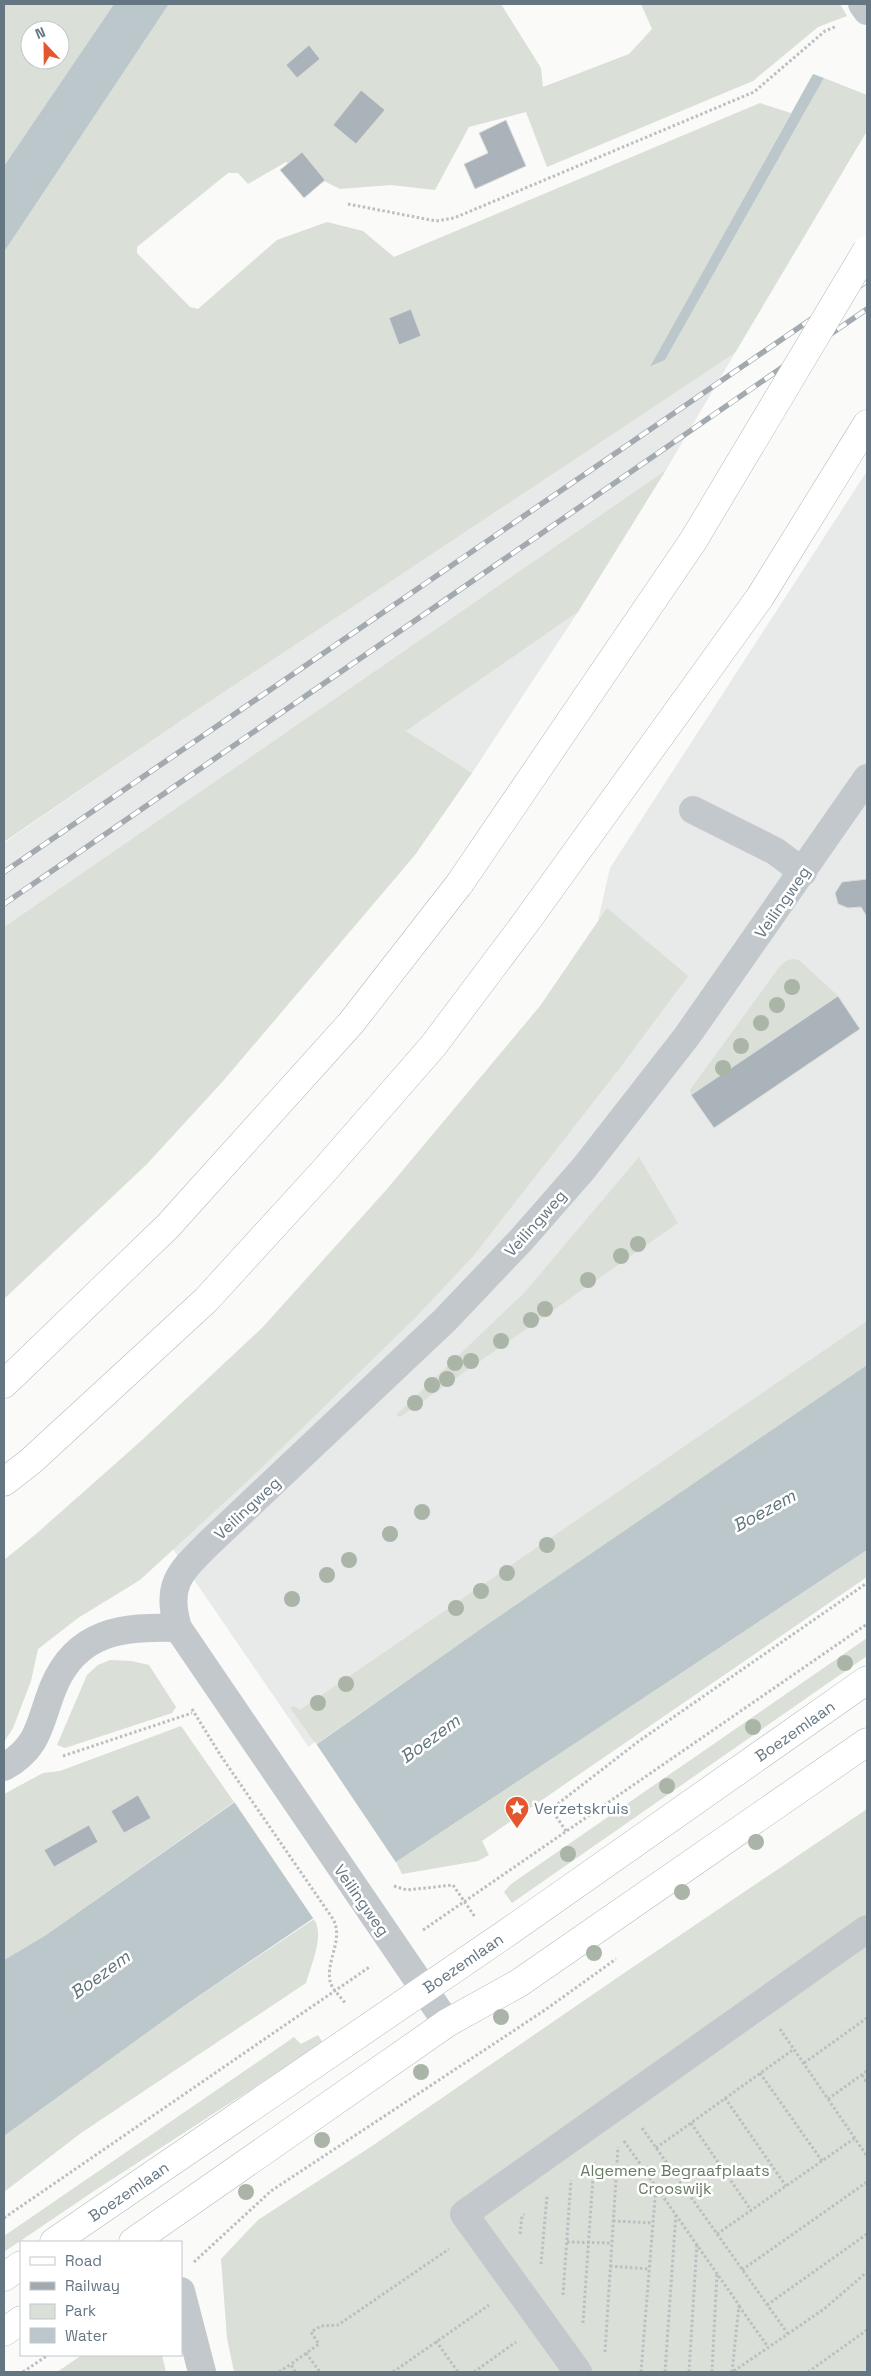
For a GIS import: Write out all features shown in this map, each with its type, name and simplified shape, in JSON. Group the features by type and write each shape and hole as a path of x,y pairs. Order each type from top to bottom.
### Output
{"main road":[{"path":"4,1384 168,1226 351,1023 460,883 693,541 867,250"},
{"path":"4,1482 31,1461 206,1300 323,1172 433,1046 526,922 760,597 867,424"},
{"name":"Boezemlaan","path":"55,2241 424,1990 867,1680"},
{"path":"144,2239 447,2023 519,1982 867,1742"},
{"path":"4,2277 20,2266"},
{"path":"4,2332 20,2321"}],"street":[{"path":"862,4 867,11"},
{"name":"Veilingweg","path":"447,2023 178,1628 172,1603 175,1581 182,1570 414,1351 522,1239 584,1168 687,1036 867,778"},
{"path":"693,810 775,851 803,872"},
{"path":"14,1760 35,1740 60,1674 78,1652 89,1643 113,1632 140,1627 178,1628"},
{"path":"578,2372 464,2214 867,1929"},
{"path":"184,2279 202,2372"}],"path":[{"path":"348,204 436,221 454,218 754,92 825,31 834,26 842,26"},
{"path":"867,1583 639,1740 551,1809 566,1831 867,1624"},
{"name":"Veilingweg","path":"4,2218 336,1990 330,1982 330,1968 338,1933 331,1915 192,1712 57,1758 14,1760"},
{"name":"Veilingweg","path":"389,1881 400,1889 407,1890 453,1885 464,1901 566,1831"},
{"path":"184,2279 271,2191 533,2018"},
{"path":"804,2063 867,2018"},
{"path":"779,2027 867,2156"},
{"path":"656,2148 794,2049"},
{"path":"828,2099 867,2071"},
{"path":"760,2073 822,2161"},
{"path":"862,2075 867,2083"},
{"path":"725,2098 786,2186"},
{"path":"691,2123 751,2210"},
{"path":"640,2126 788,2334"},
{"path":"717,2234 855,2138"},
{"path":"610,2150 624,2141 768,2347"},
{"path":"604,2356 618,2145"},
{"path":"586,2168 602,2156"},
{"path":"583,2326 594,2162"},
{"path":"563,2185 579,2174"},
{"path":"562,2298 571,2180"},
{"path":"742,2270 867,2182"},
{"path":"641,2372 656,2185"},
{"path":"541,2201 555,2191"},
{"path":"540,2268 547,2196"},
{"path":"519,2240 522,2216 528,2211"},
{"path":"666,2372 676,2213"},
{"path":"613,2221 653,2223"},
{"path":"279,2372 319,2344 311,2332 322,2326 338,2325 475,2230"},
{"path":"767,2305 867,2234"},
{"path":"566,2242 611,2243"},
{"path":"689,2372 697,2244"},
{"path":"610,2266 649,2269"},
{"path":"733,2372 824,2309 867,2272"},
{"path":"712,2372 717,2273"},
{"path":"392,2372 490,2304 496,2311"},
{"path":"733,2372 739,2305"},
{"path":"808,2372 867,2330"},
{"path":"512,2334 523,2349"},
{"path":"436,2341 458,2372"},
{"path":"474,2372 517,2342"},
{"path":"306,2353 320,2372"},
{"path":"23,2372 47,2356"},
{"path":"291,2364 296,2372"}],"shaded area":[{"path":"735,353 666,470 4,927 4,843 188,716"},
{"path":"867,471 867,1446 327,1774 134,1492 587,969 610,868"},
{"path":"578,612 472,773 406,731"}],"green space":[{"path":"4,4 114,4 70,69 70,20 20,20 20,70 69,70 4,166"},
{"path":"169,4 501,4 541,68 543,87 629,54 652,29 641,4 840,4 847,16 818,27 753,81 547,167 526,112 469,127 435,190 391,185 340,189 286,162 248,184 238,173 228,173 137,247 137,253 190,307 198,309 277,240 327,222 363,231 394,257 760,103 791,113 651,367 665,360 824,78 867,95 867,131 735,353 188,716 4,842 4,252"},
{"path":"666,470 578,612 406,731 472,773 415,855 224,1080 147,1164 4,1299 4,927"},
{"path":"607,908 688,976 619,1069 474,1255 416,1317 252,1477 140,1580 78,1618 38,1649 31,1681 13,1728 4,1742 4,1560 141,1441 262,1328 387,1189 540,1006"},
{"path":"792,959 799,960 838,996 691,1095 690,1090 780,966"},
{"path":"639,1157 678,1223 400,1417 396,1415 525,1292"},
{"path":"867,1321 867,1365 316,1744 290,1708 294,1706 300,1710"},
{"path":"867,1550 867,1577 482,1841 489,1855 478,1861 402,1874 396,1862"},
{"path":"867,1638 867,1656 512,1903 504,1892 511,1884"},
{"path":"110,1660 132,1661 149,1665 176,1707 172,1713 65,1748 57,1745 87,1675 98,1665"},
{"path":"181,1726 234,1802 46,1935 4,1960 4,1794 43,1773 60,1771"},
{"name":"Algemene Begraafplaats Crooswijk","path":"867,1809 867,2372 234,2372 227,2338 221,2259 258,2220 372,2146"},
{"path":"314,1919 317,1926 318,1942 306,1983 81,2133 4,2192 4,2136 184,2006"},
{"path":"318,2035 323,2043 97,2189 4,2252 4,2236 294,2037 301,2044"},
{"path":"81,2356 162,2356 166,2372 57,2372"}],"water":[{"path":"114,4 169,4 4,252 4,166"},
{"path":"813,74 824,78 665,360 650,367"},
{"name":"Boezem","path":"867,1365 867,1550 396,1862 184,2006 4,2136 4,1960 46,1935 485,1626"}],"pier":[{"path":"315,1742 397,1864 315,1921 233,1800"}],"building":[{"path":"309,45 320,59 297,78 286,65"},
{"path":"361,90 385,110 356,144 333,125"},
{"path":"506,120 526,166 475,189 464,164 488,153 479,133"},
{"path":"302,152 325,180 304,198 280,170"},
{"path":"411,309 421,336 399,345 389,318"},
{"path":"867,879 867,917 861,907 848,908 838,904 835,893 842,882"},
{"path":"838,996 860,1029 714,1128 691,1095"},
{"path":"138,1795 151,1818 124,1833 111,1811"},
{"path":"89,1825 98,1842 54,1867 44,1850"}],"railway":[{"path":"4,872 867,281"},
{"path":"4,904 867,309"}],"place":[{"name":"Verzetskruis","path":"517,1829"}]}
